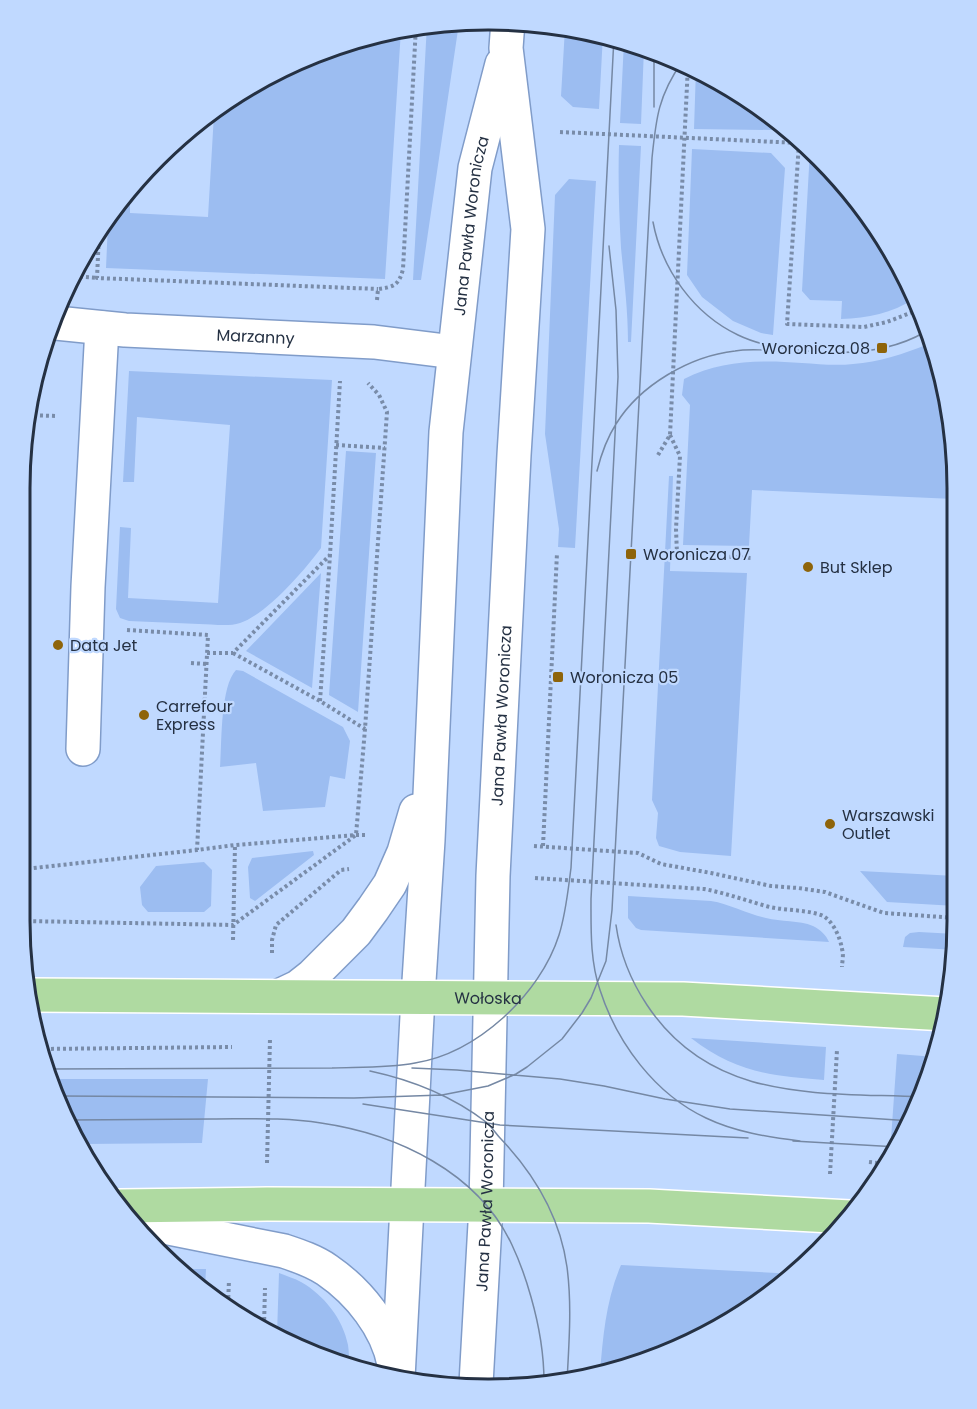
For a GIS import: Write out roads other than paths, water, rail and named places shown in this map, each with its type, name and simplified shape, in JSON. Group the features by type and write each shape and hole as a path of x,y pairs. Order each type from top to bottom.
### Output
{"main road":[{"name":"Wołoska","path":"37,995 683,999 937,1013"},
{"path":"130,1206 267,1204 649,1206 838,1216"}],"street":[{"name":"Jana Pawła Woronicza","path":"398,1370 428,840 446,432 475,168 507,34"},
{"name":"Jana Pawła Woronicza","path":"476,1379 486,1206 493,876 528,229 507,34"},
{"name":"Marzanny","path":"61,324 113,329 374,342 454,352"},
{"path":"83,749 87,587 113,329"},
{"path":"275,996 298,987 312,976 356,932 390,884 404,852 432,754"},
{"path":"144,1223 284,1251 327,1270 348,1287 368,1309 382,1330 396,1369"}],"tram line":[{"path":"54,1069 332,1068 384,1067 415,1063 438,1057 483,1034 521,999 537,979 550,957 559,935 571,868 613,48"},
{"path":"654,61 654,107"},
{"path":"65,1096 354,1098 442,1095 488,1086 527,1067 562,1039 591,998 606,961 612,910 653,144 663,97 676,70"},
{"path":"653,222 664,257 682,289 707,315 738,335 768,345 790,349 849,352 888,347 920,334"},
{"path":"609,246 616,310 618,377 591,899 594,968 607,1010 617,1029 640,1065 670,1095 706,1118 728,1127 764,1136 800,1141"},
{"path":"597,471 616,424 626,410 652,385 701,359 739,350 768,350"},
{"path":"616,925 627,967 647,1005 673,1037 703,1060 735,1076 770,1086 806,1092 912,1097"},
{"path":"412,1068 560,1079 730,1109 901,1120"},
{"path":"370,1071 431,1090 473,1113 486,1122 514,1153 535,1183 552,1214 564,1249 569,1281 570,1310 567,1372"},
{"path":"363,1104 500,1125 748,1138"},
{"path":"76,1120 280,1119 307,1121 350,1128 378,1136 432,1161 457,1177 478,1197 497,1219 512,1245 531,1297 542,1350 544,1375"},
{"path":"793,1141 888,1146"}],"place":[{"name":"Woronicza 08","path":"882,348"},
{"name":"Woronicza 07","path":"631,554"},
{"name":"But Sklep","path":"808,567"},
{"name":"Data Jet","path":"58,645"},
{"name":"Woronicza 05","path":"558,677"},
{"name":"Carrefour Express","path":"144,715"},
{"name":"Warszawski Outlet","path":"830,824"}]}
